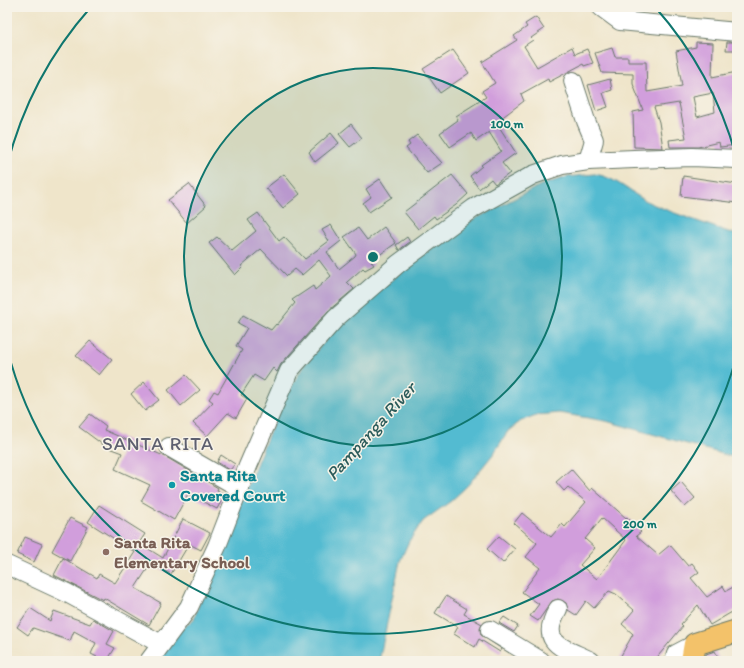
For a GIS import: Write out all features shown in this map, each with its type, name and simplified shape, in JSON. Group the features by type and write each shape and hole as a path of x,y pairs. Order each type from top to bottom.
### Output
{"main road":[{"path":"693,653 737,630"}],"street":[{"path":"601,7 620,21 737,32"},
{"path":"573,81 594,140 588,161"},
{"path":"149,661 189,607 217,546 289,371 336,318 398,264 474,208 532,175 562,165 588,161 692,157 737,159"},
{"path":"169,447 240,488"},
{"path":"7,565 67,593 161,644"},
{"path":"558,610 552,620 549,630 552,637 558,646 590,661"},
{"path":"490,630 541,661"},
{"path":"674,661 676,654 693,653"}],"water":[{"name":"Pampanga River","path":"595,174 611,179 652,204 737,235 737,458 606,421 559,413 536,415 521,421 508,431 494,453 468,485 451,501 423,521 409,541 400,561 379,661 154,661 179,631 194,619 281,404 305,364 347,316 415,261 473,220 541,185 567,177"}],"building":[{"path":"536,17 544,29 531,38 533,40 524,46 537,67 572,47 575,54 587,49 593,63 584,66 583,64 549,82 548,79 521,94 524,101 496,122 516,153 502,163 510,173 495,184 491,179 479,189 470,176 482,166 481,165 501,151 489,132 476,141 471,133 450,147 440,133 458,120 456,116 486,97 482,91 495,83 482,62 517,40 514,36 527,27 525,24"},
{"path":"696,42 713,43 712,77 737,72 737,145 720,147 719,142 698,147 670,147 669,140 686,138 679,103 654,107 659,122 663,148 634,147 633,112 643,110 633,84 633,74 602,73 595,53 612,48 615,57 628,57 628,62 646,62 647,92 682,86 676,51 696,47","holes":["713,93 715,112 697,117 693,97"]},
{"path":"727,42 737,42 737,50 726,50"},
{"path":"453,50 469,73 440,93 423,69"},
{"path":"610,79 612,90 603,93 608,107 596,111 588,85"},
{"path":"351,124 362,138 350,147 339,134"},
{"path":"331,133 339,143 315,162 309,152"},
{"path":"417,135 442,163 427,173 406,148 410,145 408,142"},
{"path":"284,174 300,194 283,208 266,188"},
{"path":"452,175 468,194 456,205 436,219 434,216 418,229 404,212"},
{"path":"683,176 737,184 737,203 681,196"},
{"path":"380,179 392,197 369,212 363,203 371,197 366,189"},
{"path":"189,184 206,206 187,223 168,200"},
{"path":"258,213 279,241 284,237 305,259 329,241 322,230 331,225 341,241 327,252 339,269 356,254 344,237 358,228 367,240 384,227 396,243 371,261 374,265 365,270 363,268 347,282 354,289 328,311 281,364 277,372 273,368 264,381 254,375 241,395 247,399 236,418 228,413 207,436 193,423 213,402 209,399 214,391 218,393 242,350 236,346 247,328 238,323 243,315 271,330 295,303 292,300 313,286 315,290 331,276 319,260 302,275 295,269 287,276 261,249 241,266 243,267 235,275 209,243 217,237 232,251 256,231 248,220"},
{"path":"407,237 410,242 399,250 396,245"},
{"path":"90,341 112,359 99,375 76,356"},
{"path":"186,375 200,390 181,406 168,390"},
{"path":"144,382 159,400 145,411 131,394"},
{"path":"90,414 106,426 104,430 166,457 218,488 217,490 225,494 217,509 188,494 174,520 141,501 150,485 115,469 122,453 106,447 79,427"},
{"path":"221,455 235,464 230,470 217,462"},
{"path":"571,469 590,491 592,488 626,518 627,517 641,532 636,536 658,555 670,545 688,566 692,563 699,572 691,578 707,597 723,586 726,591 737,585 737,609 710,625 698,605 681,624 683,626 654,661 618,661 633,634 622,624 634,610 616,594 609,591 594,608 586,601 576,615 568,610 566,603 558,599 552,601 538,621 530,616 539,604 522,592 540,568 526,557 537,543 514,523 522,513 551,537 562,524 565,527 586,502 568,487 564,491 556,482","holes":["602,518 626,540 597,579 580,565 595,548 585,539"]},
{"path":"681,482 695,498 685,507 671,491"},
{"path":"99,505 145,534 139,543 163,558 183,519 210,533 201,550 189,544 171,574 151,564 144,574 135,588 161,603 149,625 104,598 103,600 54,575 63,558 97,578 99,574 115,583 135,552 88,522"},
{"path":"70,518 88,527 70,561 52,551"},
{"path":"499,536 515,549 503,563 487,549"},
{"path":"25,537 42,544 34,562 17,554"},
{"path":"446,596 467,609 464,614 482,624 480,629 481,635 502,649 500,652 479,639 475,647 454,634 458,627 435,613"},
{"path":"30,608 50,621 54,611 90,624 93,619 114,631 107,644 115,648 107,661 105,661 91,654 96,643 74,631 70,641 33,628 28,635 17,627"},
{"path":"504,617 518,626 514,632 499,623"},
{"path":"715,651 720,661 706,661 706,654"}],"place":[{"name":"Santa Rita Covered Court","path":"172,485"},
{"name":"Santa Rita Elementary School","path":"106,552"}],"district":[{"name":"SANTA RITA","path":"158,443"}]}
